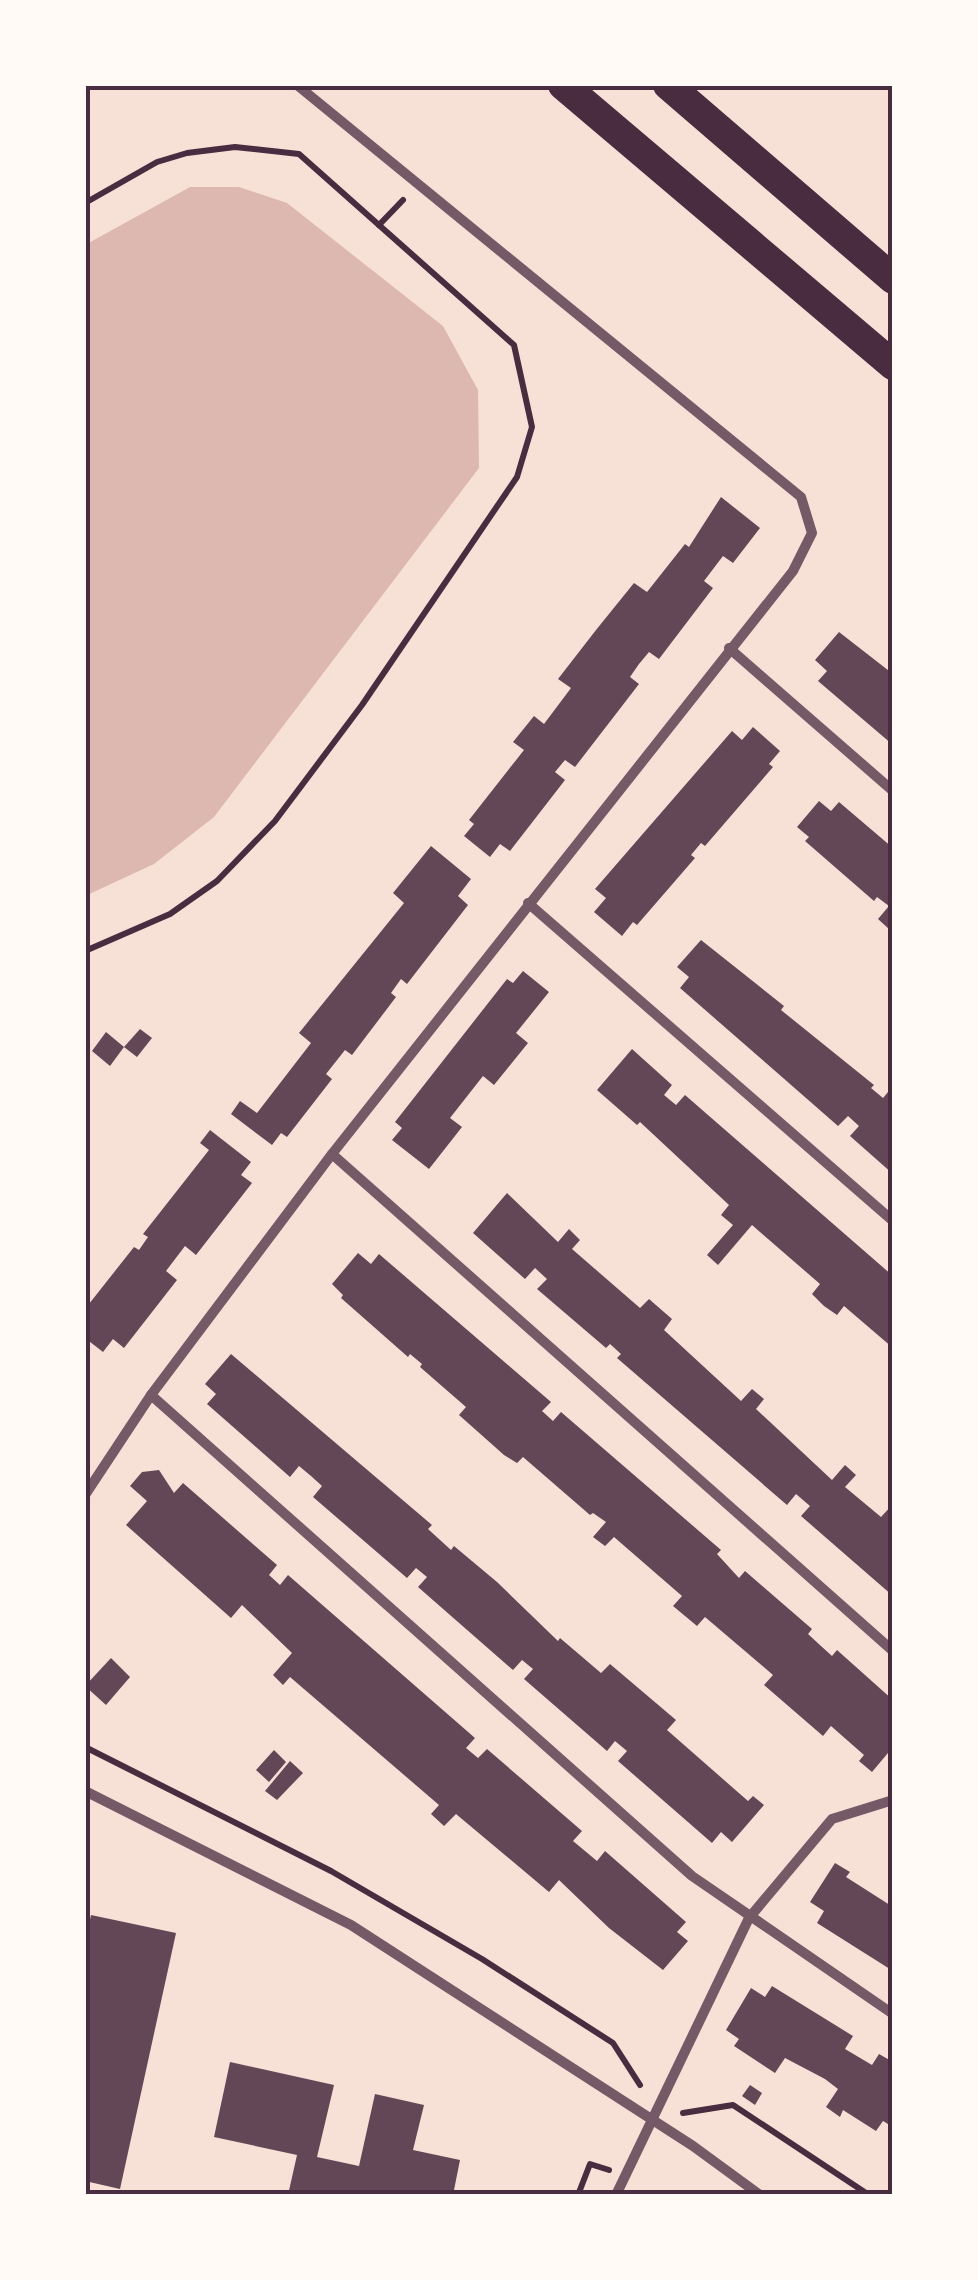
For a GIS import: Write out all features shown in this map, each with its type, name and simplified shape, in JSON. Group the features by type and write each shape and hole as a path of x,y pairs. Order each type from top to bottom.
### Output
{"highway":[{"path":"563,85 893,365"},
{"path":"668,85 893,280"}],"street":[{"path":"85,1495 151,1395 332,1154 793,570 812,533 801,497 297,85"},
{"path":"729,648 893,791"},
{"path":"528,903 893,1221"},
{"path":"332,1154 893,1652"},
{"path":"151,1395 692,1876 893,2014"},
{"path":"85,1792 351,1925 651,2118 760,2195"},
{"path":"616,2195 749,1918 832,1819 893,1800"}],"path":[{"path":"85,202 156,162 235,147 300,154 514,345 532,427 517,477 362,705 275,821 217,880 170,914 85,951"},
{"path":"379,225 417,184"},
{"path":"85,1747 331,1871 482,1959 614,2043 636,2076 651,2118 733,2104 869,2195"},
{"path":"578,2195 590,2164 624,2175"}],"shaded area":[{"path":"190,187 239,187 287,203 443,326 478,390 479,468 214,817 154,864 85,896 85,245"}],"building":[{"path":"721,497 760,528 733,563 723,556 704,581 713,588 659,659 649,652 639,664 630,677 639,684 575,767 565,760 555,772 565,780 510,851 500,844 490,857 464,836 474,824 469,820 524,750 513,742 534,716 544,724 571,688 558,679 596,630 634,583 647,592 685,544 689,547"},
{"path":"839,632 893,674 893,745 818,681 827,671 815,660"},
{"path":"753,727 780,751 769,764 773,767 705,846 701,843 691,855 695,858 637,925 633,922 622,936 594,912 606,898 595,889 732,731 742,740"},
{"path":"819,801 831,811 839,802 893,848 890,930 878,919 889,906 877,897 874,901 805,841 809,837 797,827"},
{"path":"431,846 471,879 458,896 468,905 407,984 401,979 391,993 396,997 352,1055 345,1050 326,1074 332,1079 287,1137 281,1133 272,1145 231,1114 240,1101 257,1113 311,1043 299,1033 404,903 393,893"},
{"path":"701,940 784,1006 781,1010 874,1085 871,1088 883,1098 893,1086 893,1174 850,1136 859,1126 848,1116 838,1126 680,988 689,977 677,967"},
{"path":"523,971 549,992 516,1033 528,1043 494,1085 483,1076 450,1118 462,1127 429,1169 392,1140 402,1128 395,1122 507,979 513,983"},
{"path":"140,1029 152,1038 137,1057 124,1047"},
{"path":"106,1032 124,1047 110,1066 92,1051"},
{"path":"632,1049 672,1085 664,1095 676,1105 685,1095 893,1276 893,1348 844,1306 837,1315 824,1306 812,1294 820,1284 752,1225 718,1265 707,1255 733,1225 721,1215 729,1205 640,1122 637,1125 597,1090"},
{"path":"210,1130 251,1162 241,1175 252,1183 196,1255 185,1246 166,1271 177,1280 124,1348 113,1339 103,1352 85,1338 85,1309 134,1247 139,1250 148,1237 143,1234 209,1150 200,1143"},
{"path":"507,1193 558,1242 569,1229 580,1240 572,1249 640,1308 649,1299 672,1319 664,1330 741,1401 752,1389 764,1399 756,1409 832,1480 845,1465 856,1475 845,1487 881,1517 893,1504 893,1596 801,1516 810,1506 796,1494 787,1505 617,1358 621,1354 610,1344 606,1348 537,1289 547,1279 535,1268 525,1279 473,1233"},
{"path":"358,1253 371,1264 379,1254 551,1402 542,1411 553,1421 561,1412 721,1550 717,1554 739,1578 745,1571 812,1629 808,1634 832,1656 837,1650 893,1700 893,1747 872,1772 859,1761 864,1755 831,1726 823,1736 764,1685 773,1675 705,1617 697,1626 673,1606 682,1596 614,1537 605,1546 593,1537 606,1522 593,1513 590,1515 523,1457 517,1463 504,1455 459,1415 466,1407 420,1367 422,1364 410,1354 408,1357 341,1298 343,1295 332,1284"},
{"path":"231,1354 432,1525 428,1529 451,1550 454,1546 497,1582 558,1641 560,1638 601,1673 610,1664 676,1720 667,1730 748,1801 753,1796 764,1805 732,1842 721,1832 712,1843 618,1761 627,1751 615,1741 607,1751 524,1679 533,1669 522,1660 513,1670 418,1587 427,1577 416,1568 407,1578 313,1497 322,1486 311,1476 299,1466 290,1477 207,1404 216,1394 205,1384"},
{"path":"159,1470 174,1493 183,1483 277,1565 269,1575 280,1585 288,1575 475,1738 466,1748 478,1758 487,1749 582,1831 573,1841 597,1861 605,1851 686,1922 677,1932 688,1941 663,1970 609,1928 559,1880 549,1892 456,1814 444,1826 431,1814 439,1805 290,1677 283,1685 273,1675 292,1653 242,1605 231,1618 126,1525 147,1501 130,1486 142,1472"},
{"path":"111,1658 130,1677 106,1705 85,1686"},
{"path":"274,1750 286,1762 269,1782 256,1770"},
{"path":"290,1761 303,1773 277,1800 265,1791"},
{"path":"835,1863 850,1872 846,1877 893,1907 893,1971 817,1923 824,1911 810,1902"},
{"path":"91,1915 176,1933 120,2189 85,2181 85,1942"},
{"path":"772,1986 853,2036 845,2049 872,2065 879,2054 893,2062 893,2127 883,2121 876,2131 843,2110 840,2117 826,2107 838,2089 825,2079 785,2058 775,2073 734,2046 739,2039 726,2030 751,1988 765,1997"},
{"path":"230,2062 334,2085 317,2157 359,2166 375,2094 424,2105 413,2150 460,2160 453,2195 288,2195 297,2155 214,2137"},
{"path":"750,2085 762,2093 755,2105 742,2096"}]}
